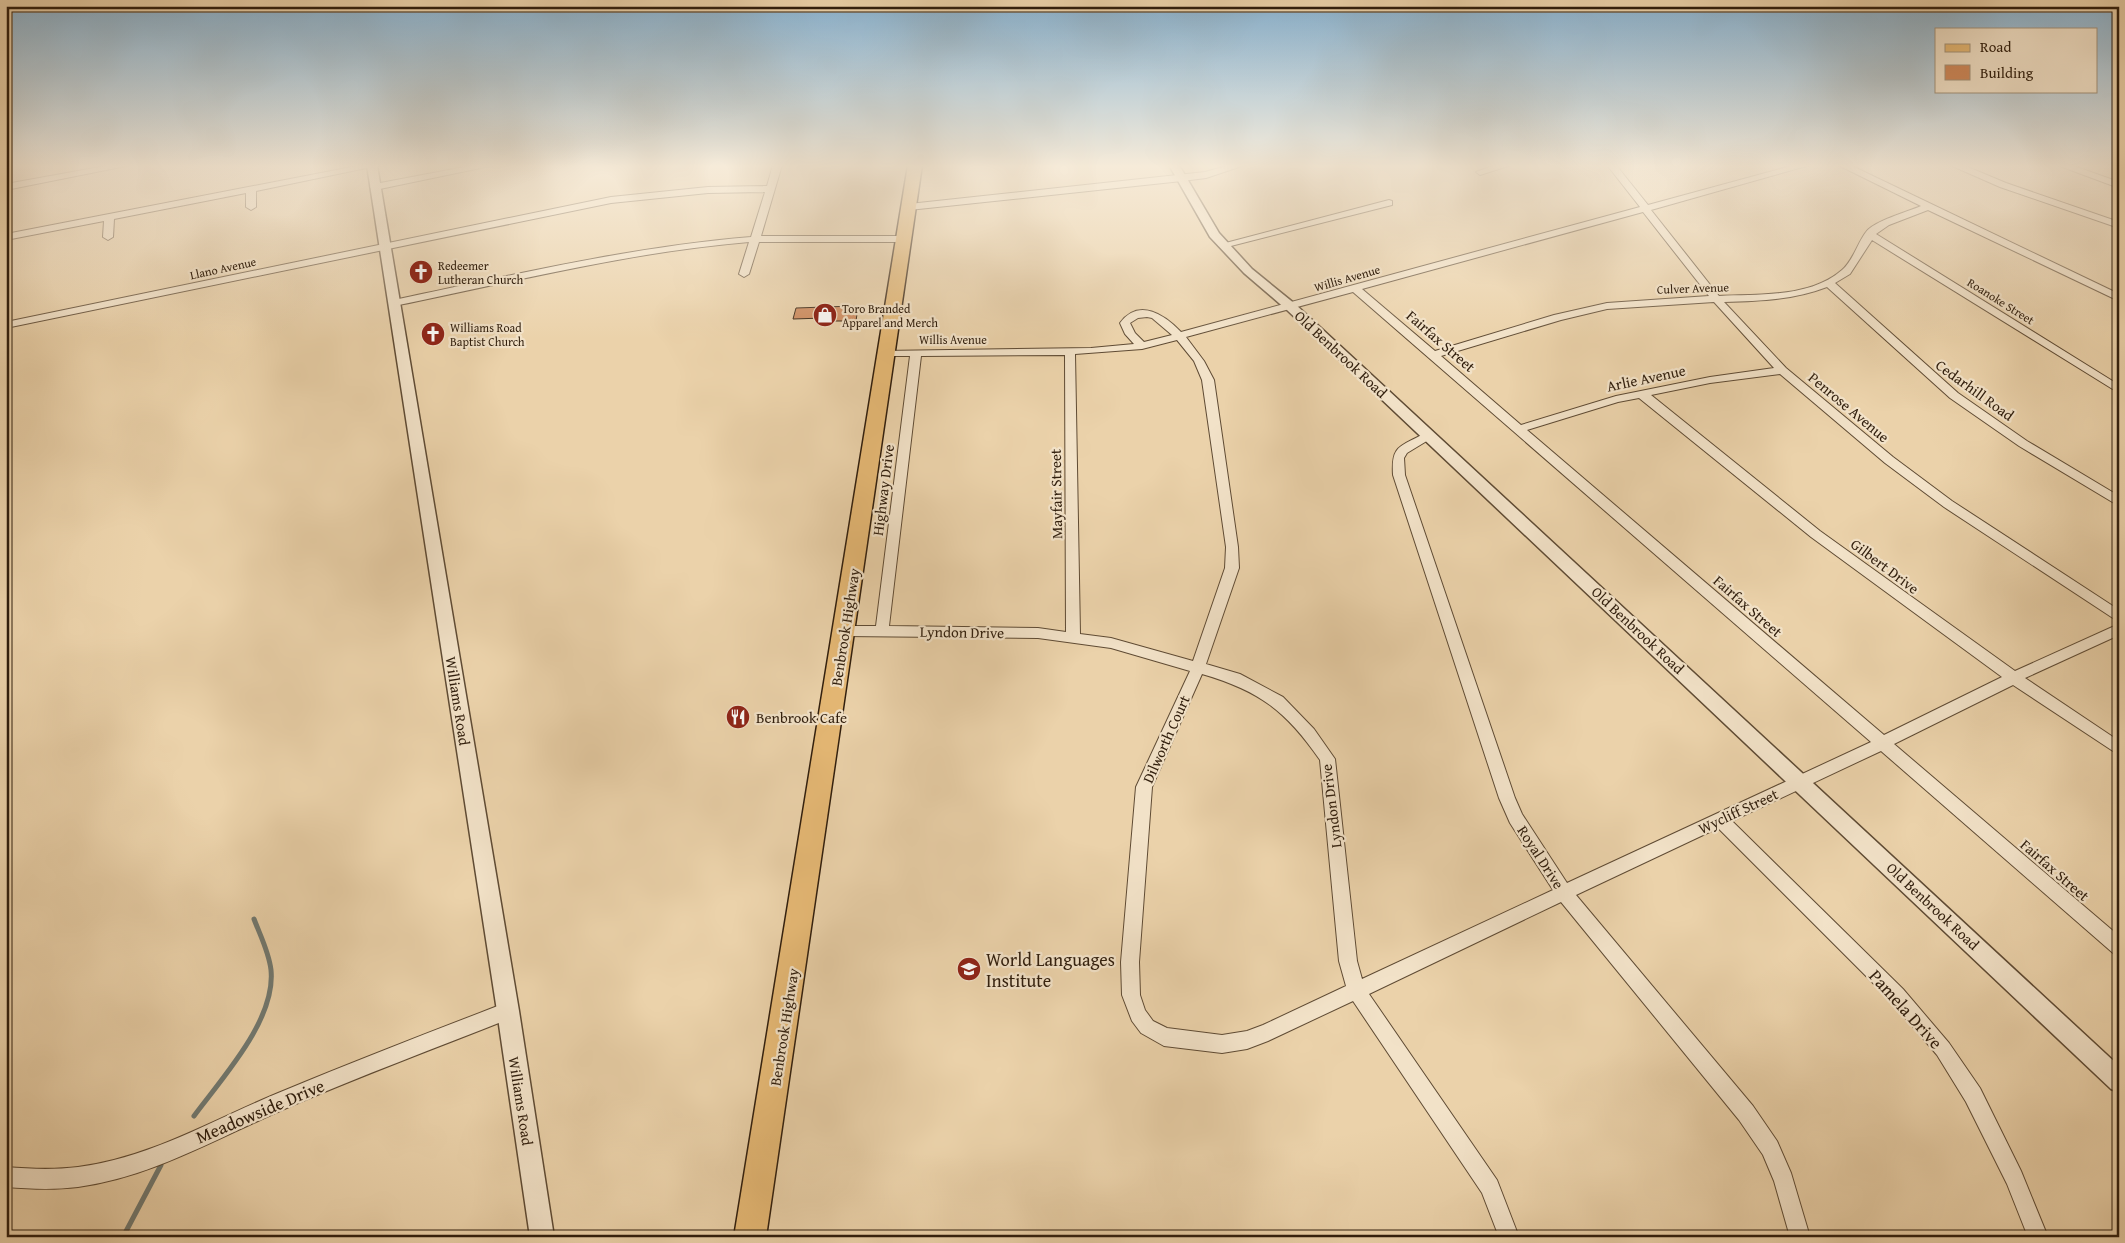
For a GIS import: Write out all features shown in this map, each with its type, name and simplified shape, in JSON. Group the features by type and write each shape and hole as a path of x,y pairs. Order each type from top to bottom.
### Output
{"main road":[{"name":"Benbrook Highway","path":"750,1237 906,223"}],"street":[{"path":"6,237 74,223"},
{"path":"108,223 108,237"},
{"name":"Williams Road","path":"381,223 508,1011 542,1237"},
{"name":"Llano Avenue","path":"6,325 385,248 410,240 495,223"},
{"path":"744,274 761,223"},
{"name":"Old Benbrook Road","path":"1207,223 1214,235 1248,271 1291,307 2119,1081"},
{"path":"1223,245 1310,223"},
{"name":"Willis Avenue","path":"886,353 1070,351 1142,346 1291,307 1592,223"},
{"name":"Penrose Avenue","path":"1658,223 1717,300 1782,370 1889,460 1948,504 2119,617"},
{"name":"Culver Avenue","path":"1433,355 1584,310 1663,301 1717,300 1789,295 1804,292 1828,283 1846,272 1869,234 1886,223"},
{"path":"1962,223 2119,298"},
{"name":"Roanoke Street","path":"1869,234 2119,390"},
{"path":"394,303 658,250 756,239 821,237 904,239"},
{"name":"Cedarhill Road","path":"1828,283 1860,309 1934,379 2029,447 2119,502"},
{"name":"Fairfax Street","path":"1356,289 2119,947"},
{"name":"Dilworth Court","path":"1142,346 1130,334 1125,323 1128,319 1140,314 1155,315 1196,356 1208,380 1232,547 1232,568 1198,668 1144,787 1130,962 1132,995 1138,1015 1147,1026 1164,1037 1222,1044 1247,1040 1268,1032 1356,990"},
{"name":"Mayfair Street","path":"1070,351 1074,637"},
{"name":"Highway Drive","path":"882,631 916,352"},
{"name":"Arlie Avenue","path":"1519,429 1593,406 1642,394 1710,380 1782,370"},
{"name":"Gilbert Drive","path":"1642,394 1686,432 1856,565 2013,678 2119,749"},
{"name":"Royal Drive","path":"1429,436 1402,451 1398,458 1399,475 1507,798 1516,818 1564,893 1634,975 1746,1113 1766,1141 1784,1180 1800,1237"},
{"name":"Wycliff Street","path":"1356,990 1801,782 2013,678 2119,629"},
{"name":"Lyndon Drive","path":"844,631 1038,634 1074,637 1111,643 1235,678 1278,701 1309,733 1327,759 1348,961 1356,990 1490,1187 1509,1237"},
{"name":"Pamela Drive","path":"1720,820 1897,994 1943,1049 1973,1095 2014,1178 2038,1237"},
{"name":"Meadowside Drive","path":"6,1177 34,1181 107,1173 166,1152 283,1100 508,1011"}],"building":[{"name":"Toro Branded Apparel and Merch","path":"858,307 856,321 823,321 824,318 793,319 796,308"}],"waterway":[{"path":"194,1116 245,1048 265,1009 270,989 271,970 266,950 254,919"},
{"path":"123,1237 161,1165"}],"place":[{"name":"Redeemer Lutheran Church","path":"421,272"},
{"name":"Toro Branded Apparel and Merch","path":"825,315"},
{"name":"Williams Road Baptist Church","path":"433,334"},
{"name":"Benbrook Cafe","path":"738,717"},
{"name":"World Languages Institute","path":"969,969"}]}
